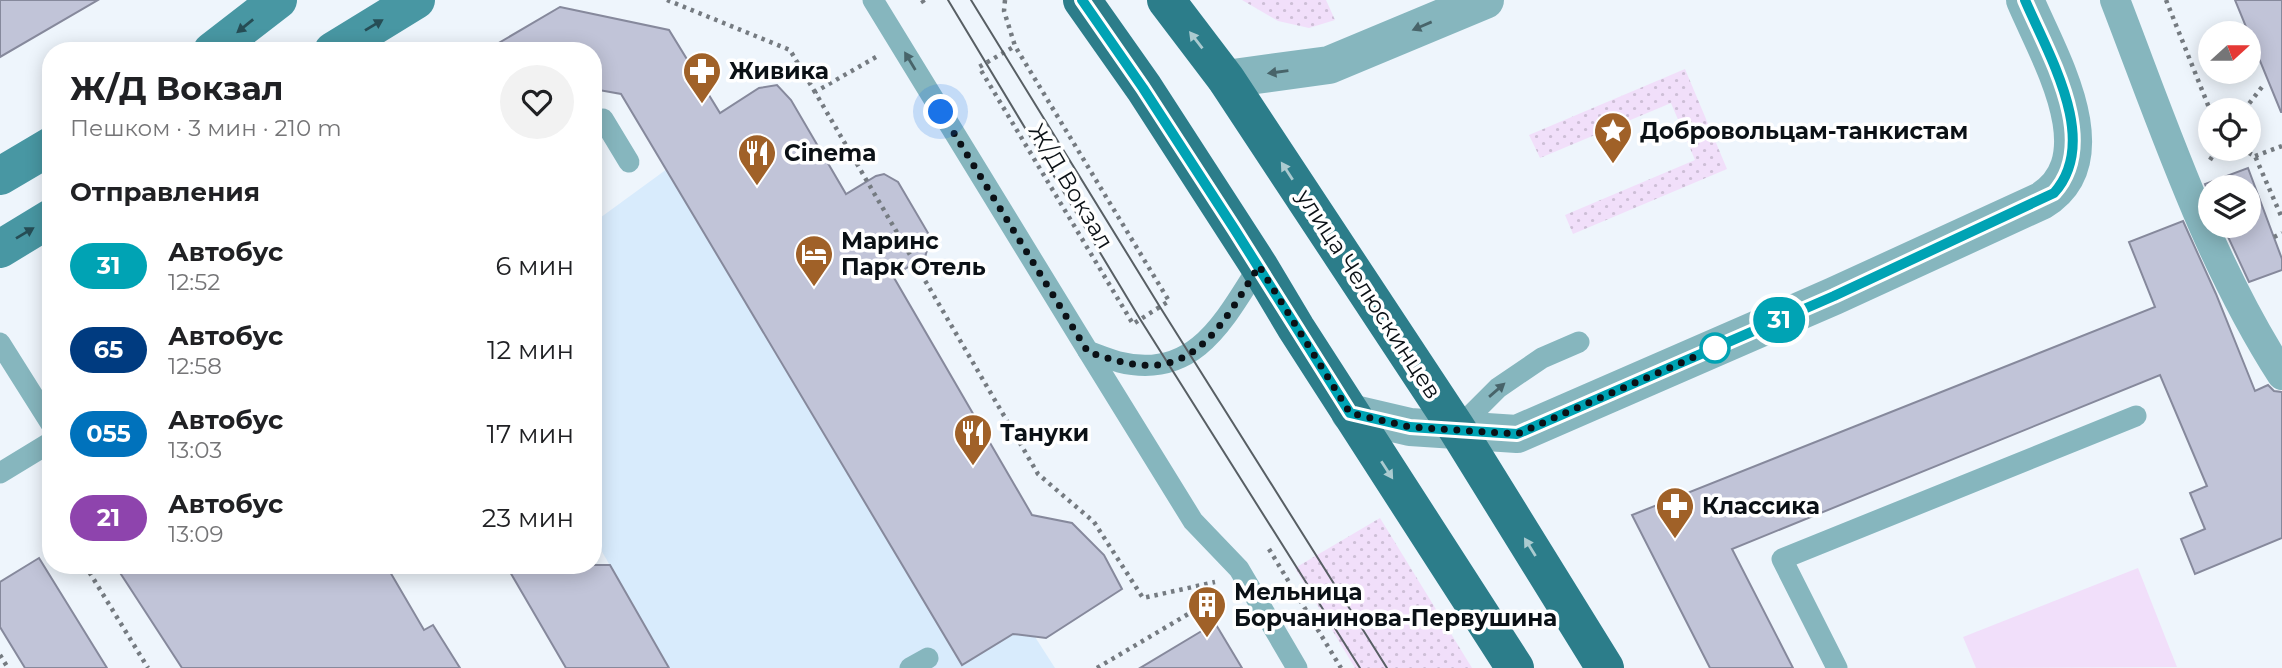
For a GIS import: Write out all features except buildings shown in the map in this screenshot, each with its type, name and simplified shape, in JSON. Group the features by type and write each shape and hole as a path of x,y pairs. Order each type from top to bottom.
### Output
{"main road":[{"path":"224,42 278,0"},
{"path":"348,42 416,0"},
{"path":"1082,0 1259,266 1350,413 1515,668"},
{"name":"улица Челюскинцев","path":"1166,0 1226,79 1457,429 1605,668"},
{"path":"0,176 42,151"},
{"path":"0,249 42,223"}],"street":[{"path":"1226,79 1329,65 1485,0"},
{"path":"1350,413 1410,427 1517,434 1834,296 2054,193 2070,167 2074,148 2072,122 2063,91 2025,0"},
{"path":"2115,0 2185,180 2220,261 2254,332 2282,375"}],"lane":[{"path":"873,0 1193,522 1239,569 1297,668"},
{"path":"602,120 629,162"},
{"path":"1088,352 1121,363 1169,363 1189,353 1214,334 1259,266"},
{"path":"0,342 42,410"},
{"path":"1457,429 1498,388 1542,359 1579,342"},
{"path":"1838,668 1782,559 2136,416"},
{"path":"0,473 42,447"}],"path":[{"path":"667,0 790,50 1038,474 1094,522 1143,598 1219,581"},
{"name":"Ж/Д Вокзал","path":"1005,0 1004,11 1015,46 1169,301 1133,324 979,67 1015,46"},
{"path":"2166,0 2205,98"},
{"path":"815,92 900,44"},
{"path":"2253,98 2262,87"},
{"path":"2261,154 2282,146"},
{"path":"2257,161 2282,218"},
{"path":"2274,237 2282,233"},
{"path":"1269,549 1341,668"},
{"path":"91,574 148,668"},
{"path":"1097,668 1226,592"},
{"path":"0,655 8,668"}],"shaded area":[{"path":"1242,0 1326,0 1335,20 1309,28 1278,21"},
{"path":"1685,69 1727,169 1573,234 1565,215 1695,160 1671,103 1540,158 1529,135"},
{"path":"667,169 1028,626 1055,668 669,668 602,552 602,216"},
{"path":"1380,518 1472,668 1355,668 1295,568"},
{"path":"2138,568 2177,667 1976,668 1963,637"}],"tram line":[{"path":"948,0 1140,319 1360,668"},
{"path":"971,0 1387,668"}],"bus line":[{"name":"31","path":"1082,0 1259,266 1350,413 1410,427 1517,434 1834,296 2054,193 2070,167 2074,148 2072,122 2063,91 2025,0"}],"place":[{"name":"Живика","path":"702,105"},
{"name":"Добровольцам-танкистам","path":"1613,165"},
{"name":"Cinema","path":"757,187"},
{"name":"Маринс Парк Отель","path":"814,288"},
{"name":"Тануки","path":"973,467"},
{"name":"Классика","path":"1675,540"},
{"name":"Мельница Борчанинова-Первушина","path":"1207,639"}],"route":[{"path":"941,112 1088,352 1121,363 1169,363 1189,353 1214,334 1259,266 1350,413 1410,427 1517,434 1715,348"}]}
